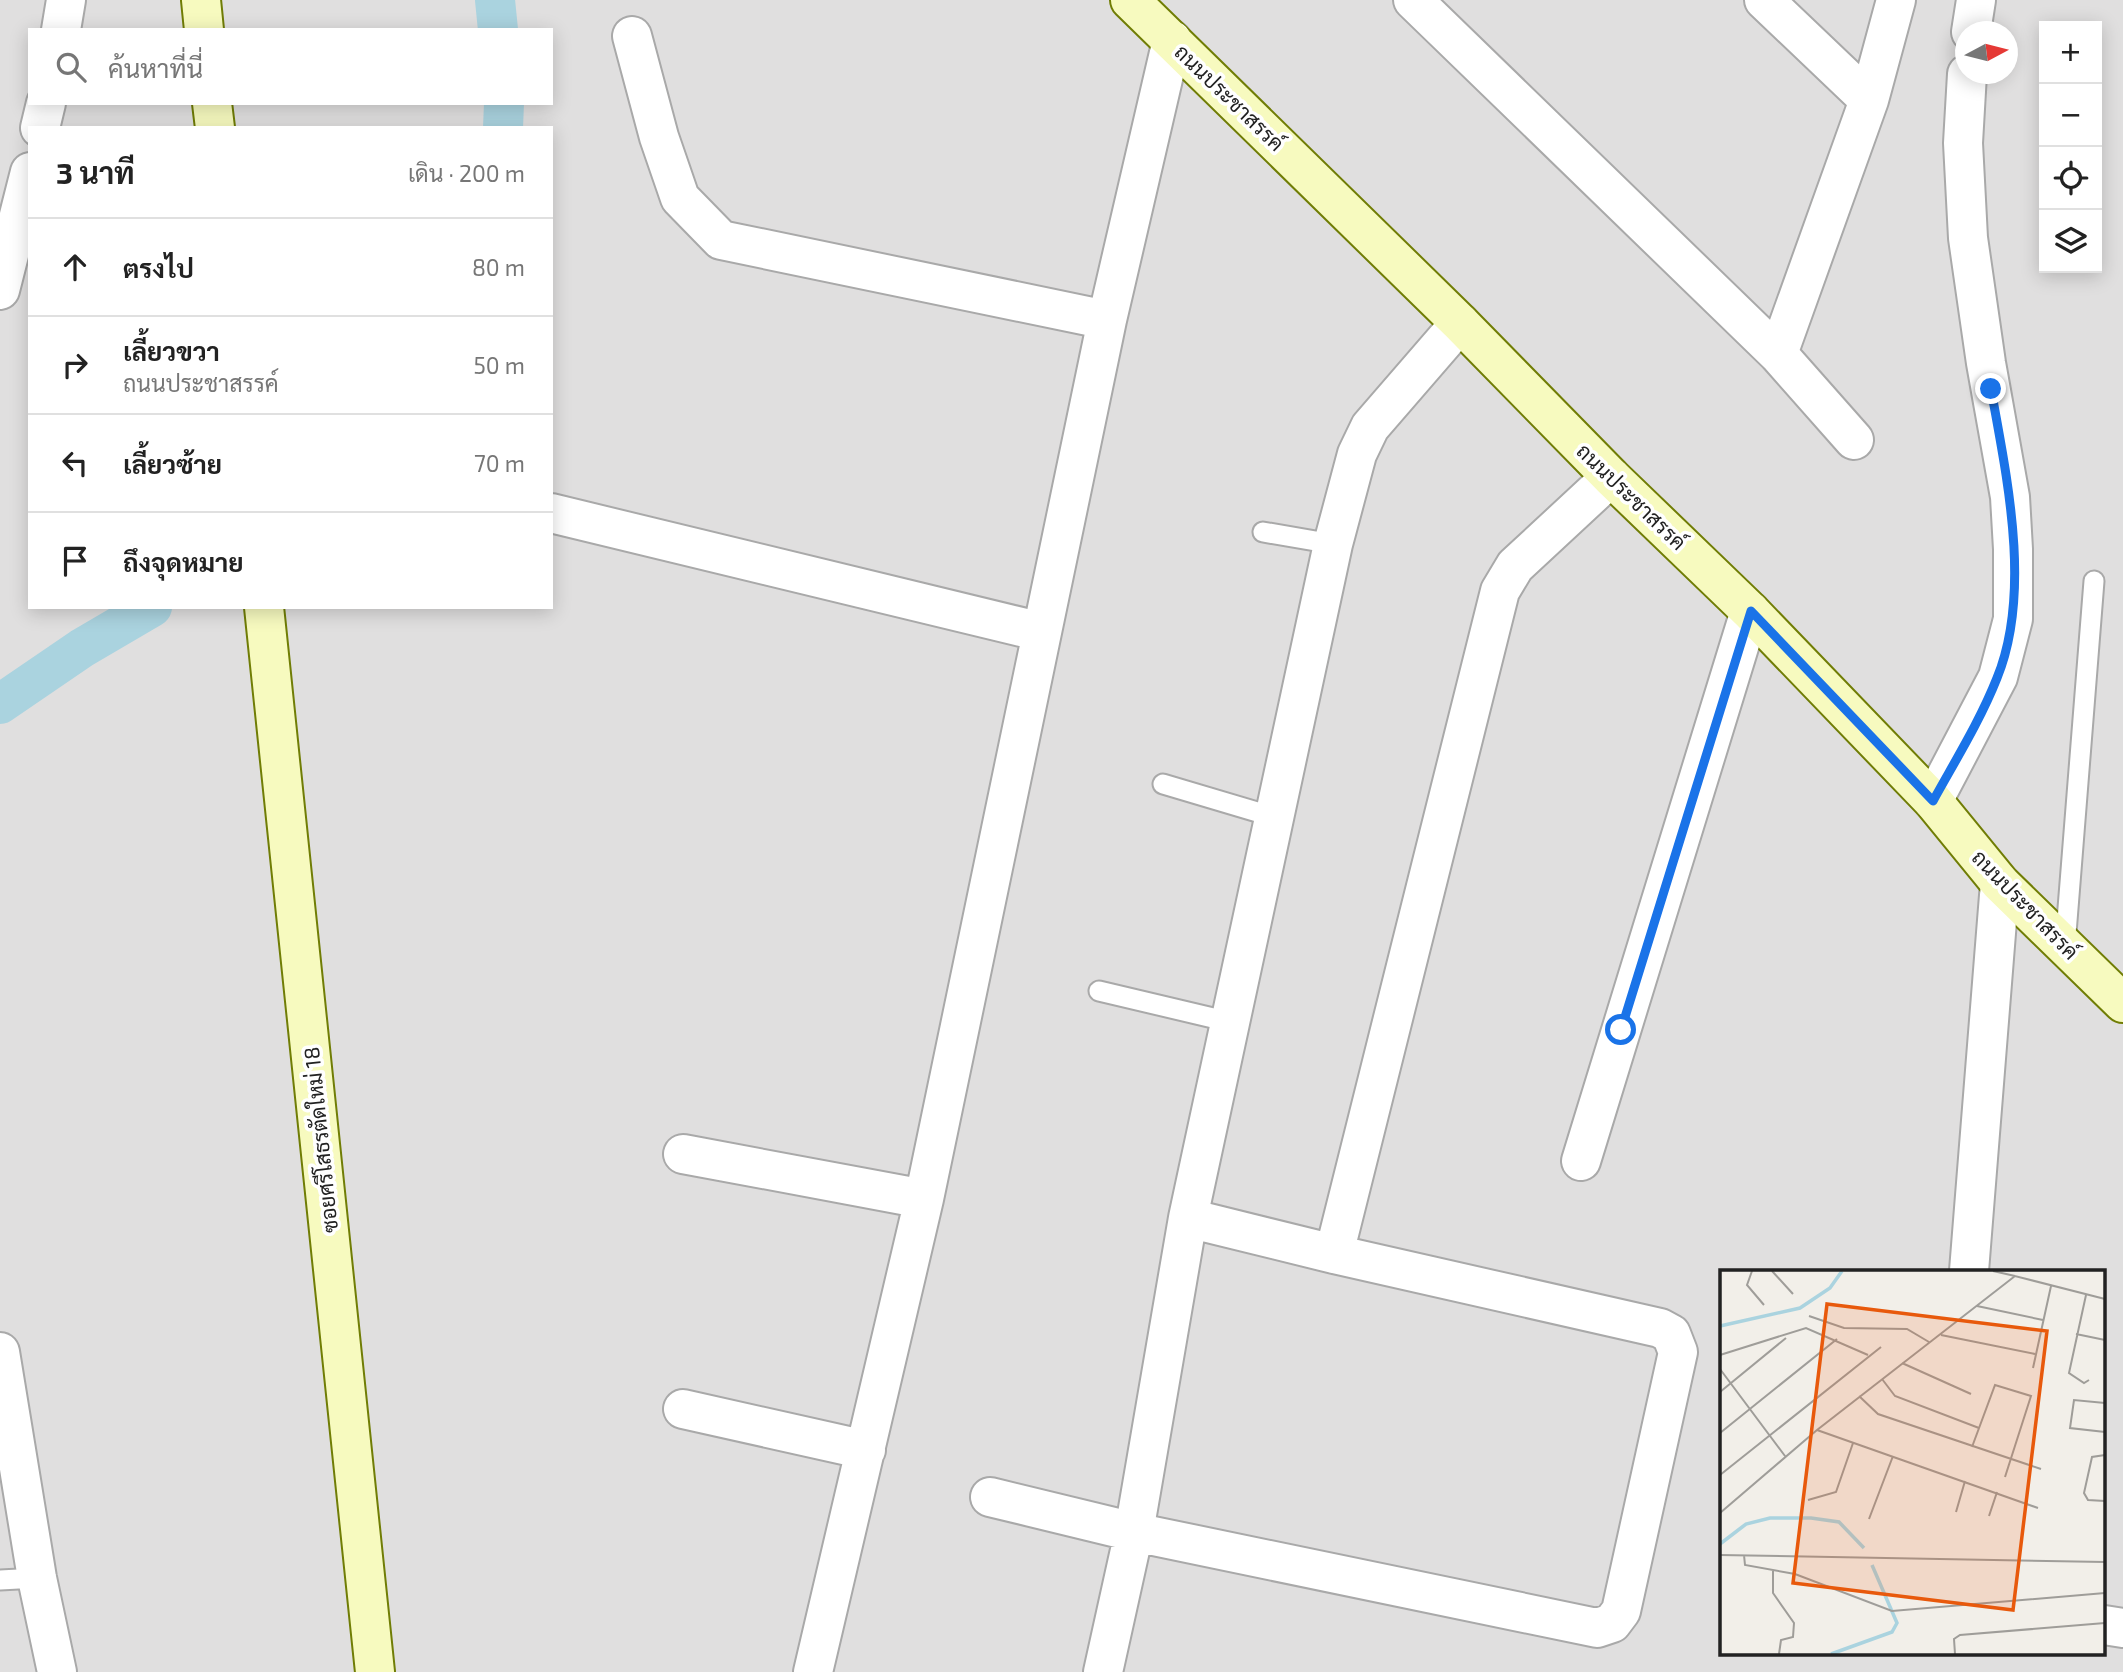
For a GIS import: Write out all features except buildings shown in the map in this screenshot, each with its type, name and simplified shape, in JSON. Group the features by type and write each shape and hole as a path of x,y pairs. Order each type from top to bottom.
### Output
{"street":[{"path":"61,28 66,0"},
{"path":"201,0 204,28"},
{"name":"ถนนประชาสรรค์","path":"1130,0 1460,323 1611,477 1751,611 1933,801 2000,883 2123,1003"},
{"path":"1413,0 1778,354 1854,440"},
{"path":"1765,0 1869,100"},
{"path":"1778,354 1869,100 1896,0"},
{"path":"1973,21 1976,0"},
{"path":"632,36 659,137 680,198 721,240 1107,320"},
{"path":"813,1672 924,1199 1107,320 1172,40"},
{"path":"1933,801 1998,677 2013,619 2010,497 1986,363 1968,238 1963,143 1966,84"},
{"path":"40,126 46,105"},
{"path":"212,105 215,126"},
{"path":"0,290 28,180"},
{"path":"1103,1672 1134,1532 1188,1218 1333,544 1357,454 1370,427 1460,323"},
{"path":"1334,1254 1500,591 1515,566 1611,477"},
{"path":"553,513 1042,632"},
{"name":"ซอยศรีโสธรตัดใหม่ 18","path":"264,609 375,1672"},
{"path":"1581,1161 1751,611"},
{"path":"1969,1270 2000,883"},
{"path":"683,1154 924,1199"},
{"path":"990,1497 1134,1532 1597,1628 1612,1623 1621,1611 1678,1352 1671,1334 1660,1328 1188,1218"},
{"path":"0,1352 37,1578 57,1672"},
{"path":"683,1409 866,1450"}],"lane":[{"path":"1263,532 1333,544"},
{"path":"2064,946 2094,581"},
{"path":"1163,785 1274,817"},
{"path":"1099,990 1230,1021"},
{"path":"0,1580 37,1578"}],"shaded area":[{"path":"0,0 2123,0 2123,1672 0,1672"}],"waterway":[{"path":"495,0 498,28"},
{"path":"503,126 504,105"},
{"path":"0,704 82,648 149,609"}],"route":[{"path":"1621,1030 1751,611 1933,801 1998,677 2013,619 2010,497 1991,389"}]}
